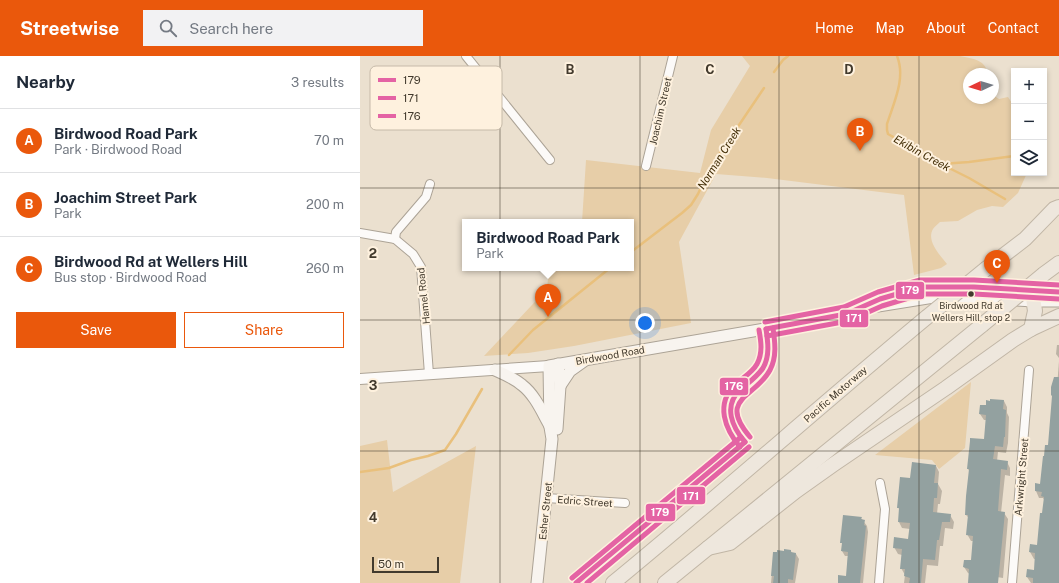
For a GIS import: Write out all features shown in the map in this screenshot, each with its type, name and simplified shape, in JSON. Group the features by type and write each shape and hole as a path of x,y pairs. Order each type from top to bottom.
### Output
{"highway":[{"name":"Pacific Motorway","path":"613,583 700,511 851,380 987,268 1025,239 1057,206"},
{"path":"665,583 1059,263"},
{"path":"1031,329 1034,318 1033,296"},
{"path":"708,548 730,544 796,491 946,388 1012,340 1059,316"}],"main road":[{"name":"Birdwood Road","path":"554,365 846,314 880,299 921,287 974,287 1059,301"},
{"name":"Birdwood Road","path":"1033,296 1059,292"},
{"path":"560,386 570,371 587,359"},
{"name":"Esher Street","path":"552,439 557,427 560,386 554,365"},
{"name":"Esher Street","path":"537,583 552,439 550,427 554,365"},
{"path":"495,370 521,384 530,392 539,405 550,427"}],"street":[{"path":"466,56 474,66"},
{"name":"Joachim Street","path":"646,166 673,56"},
{"path":"502,101 550,160"},
{"path":"360,233 395,239 396,232 426,197 430,184"},
{"name":"Hamel Road","path":"395,239 413,254 421,267 429,374"},
{"name":"Birdwood Road","path":"360,378 472,372 554,365"},
{"name":"Arkwright Street","path":"1012,583 1030,370"},
{"path":"879,583 885,509 880,483"},
{"name":"Edric Street","path":"546,498 625,503"}],"shaded area":[{"path":"742,56 960,56 978,60 986,68 963,68 963,104 999,104 999,99 1008,97 1011,102 1011,176 1026,176 1018,193 1003,207 992,206 977,210 958,221 940,222 933,229 931,238 935,248 947,264 941,268 914,275 904,195 767,178 716,174 679,242 691,323 574,346 528,353 484,356 547,289 549,271 634,271 634,219 582,219 586,160 700,173 711,130 750,66"},
{"path":"971,382 965,448 939,469 932,460 875,455"},
{"path":"387,440 393,492 476,446 460,583 360,583 360,446"}],"building":[{"path":"1054,377 1059,377 1059,583 1033,583 1033,578 1026,577 1027,569 1034,570 1035,553 1029,552 1030,544 1037,545 1040,513 1042,513 1044,497 1041,496 1042,492 1035,491 1035,483 1040,484 1045,445 1048,445 1052,396 1051,387"},
{"path":"990,399 1004,400 1003,409 1006,410 1003,447 995,446 993,459 1008,461 1007,470 1001,469 998,511 1005,512 998,583 968,583 969,569 963,567 964,560 971,560 973,536 966,535 968,515 965,515 970,438 984,439 986,415 979,414 980,405 986,405 986,400 990,401"},
{"path":"912,462 936,465 934,483 938,483 937,498 934,498 933,512 951,514 950,522 942,522 939,540 937,540 935,560 923,559 921,583 909,583 910,578 904,576 905,569 900,569 902,549 893,548 894,537 908,539 910,523 898,522 899,508 897,508 900,477 910,478"},
{"path":"843,515 862,517 861,519 865,520 864,525 866,526 860,583 838,583 838,575 846,576 848,552 841,551 842,543 840,543"},
{"path":"784,549 791,550 791,552 796,553 793,580 788,579 788,583 773,583 774,576 771,576 773,552 777,552 777,550 784,551"}],"waterway":[{"name":"Norman Creek","path":"774,72 788,56"},
{"name":"Ekibin Creek","path":"897,56 900,81 896,99 887,124 888,134 1005,199"},
{"name":"Norman Creek","path":"634,250 691,205 698,194 710,168 764,88"},
{"path":"941,164 1011,156"},
{"name":"Norman Creek","path":"509,355 533,330 606,271"},
{"name":"Norman Creek","path":"360,472 389,468 445,450 482,389"}],"transit line":[{"name":"176","path":"765,322 844,307 878,292 920,280 974,280 1059,285"},
{"name":"179","path":"766,329 846,314 880,299 921,287 974,287 1059,292"},
{"name":"171","path":"767,336 848,321 882,306 922,294 974,294 1059,299"},
{"name":"171","path":"750,437 741,424 737,414 738,406 742,399 763,379 770,370 775,355 773,328"},
{"name":"179","path":"745,442 736,430 733,423 731,416 732,403 740,390 763,368 767,359 768,349 766,329"},
{"name":"176","path":"740,447 730,432 724,416 725,400 729,392 752,370 759,360 761,347 759,330"},
{"name":"176","path":"572,578 741,437"},
{"name":"179","path":"576,583 745,442"},
{"name":"171","path":"587,583 749,447"}],"place":[{"name":"Joachim Street Park","path":"860,151"},
{"name":"Birdwood Rd at Wellers Hill","path":"997,283"},
{"name":"Birdwood Rd at Wellers Hill, stop 2","path":"971,294"},
{"name":"Birdwood Road Park","path":"548,317"}]}
